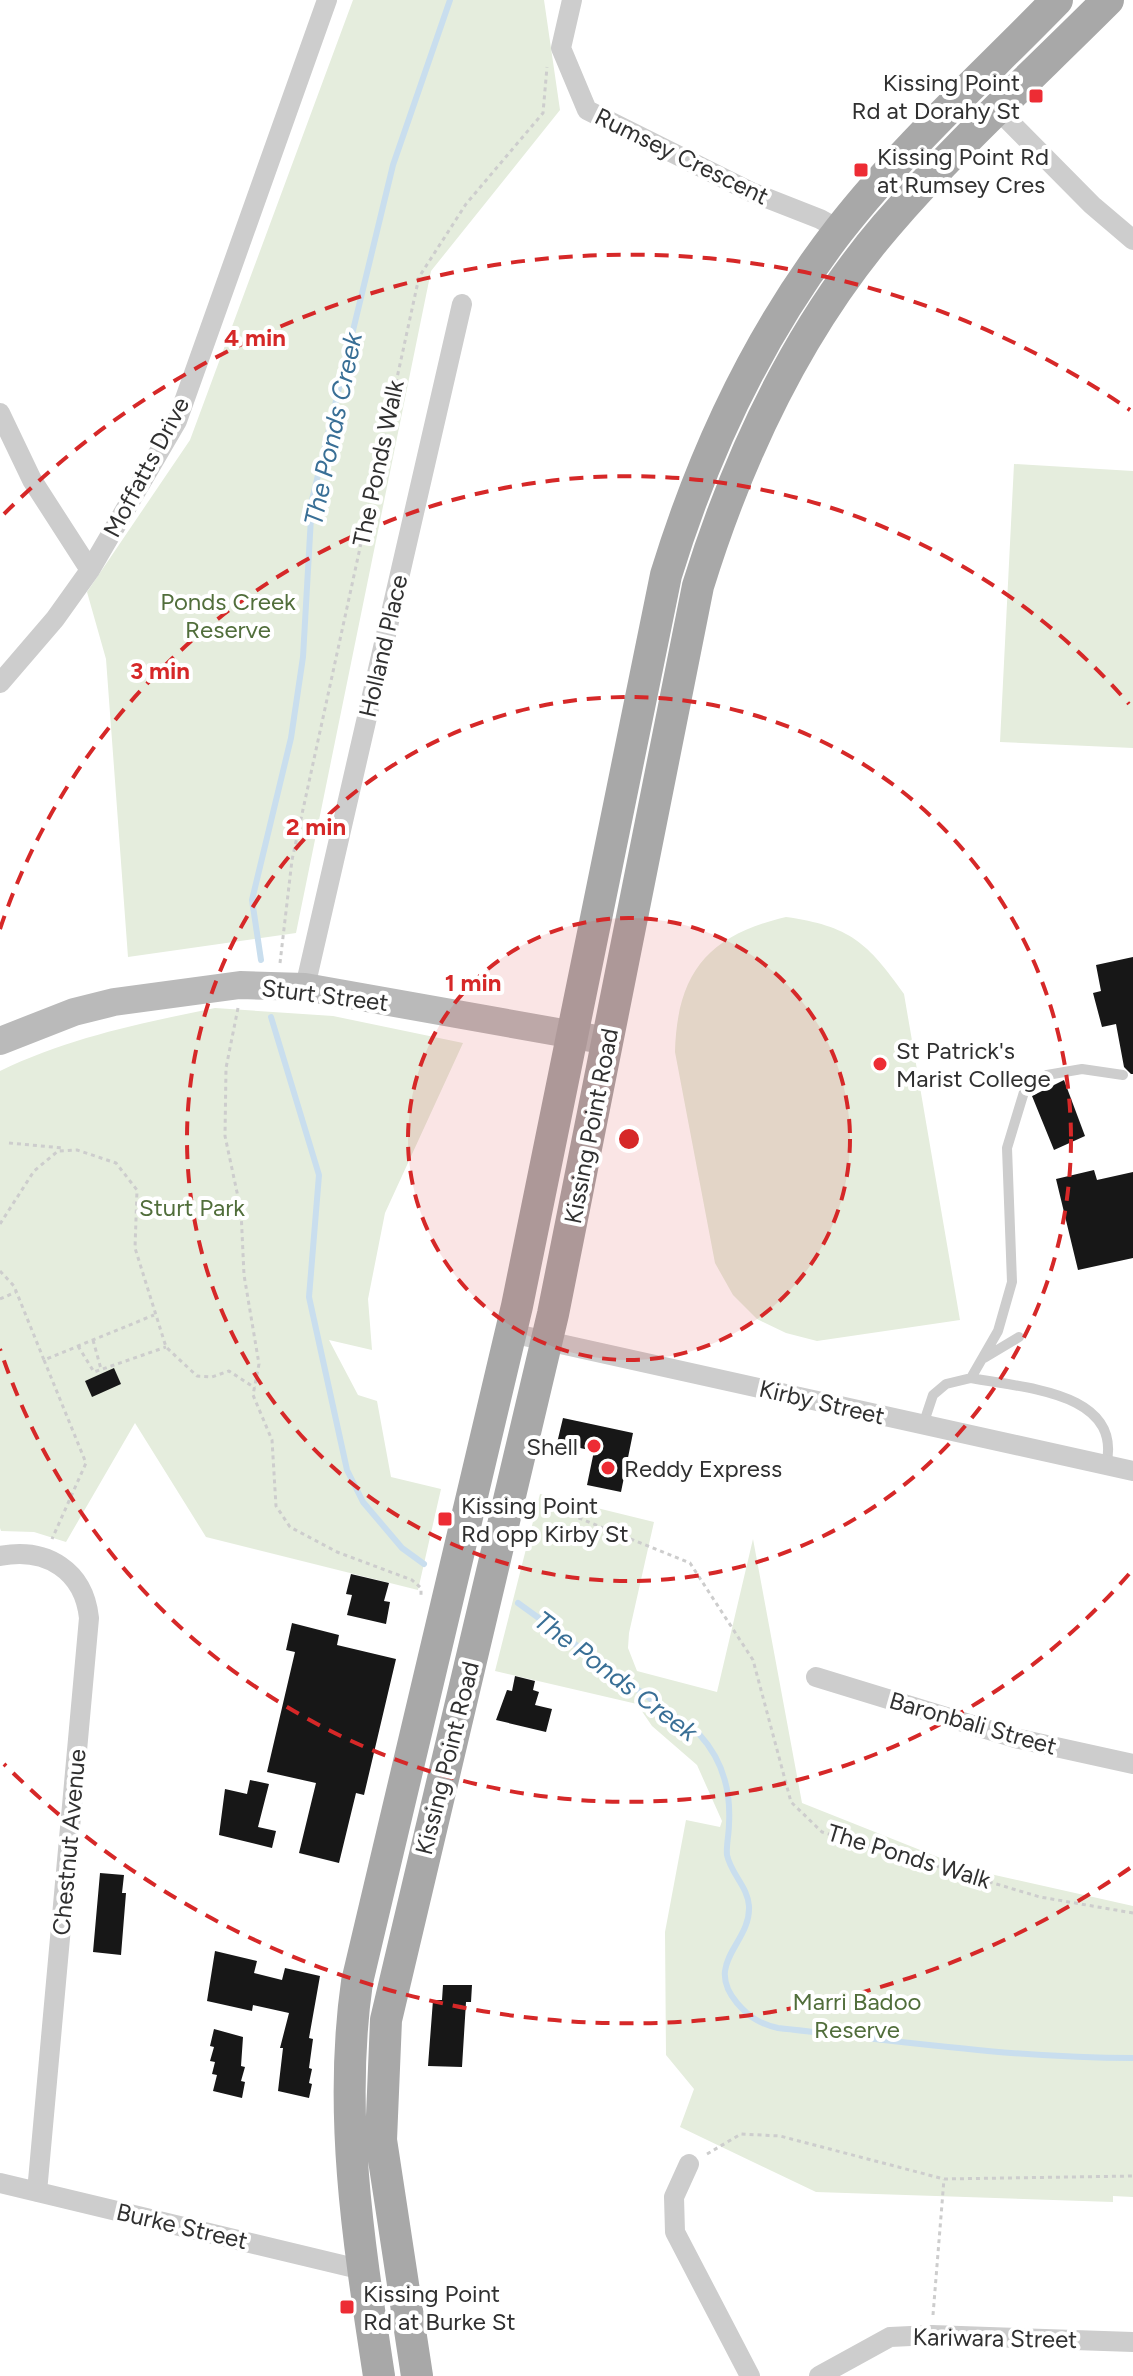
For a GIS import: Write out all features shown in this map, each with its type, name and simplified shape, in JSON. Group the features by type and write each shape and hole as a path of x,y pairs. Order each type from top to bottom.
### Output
{"main road":[{"name":"Kissing Point Road","path":"379,2376 351,2161 348,2097 357,1982 511,1333 651,632 680,529 708,456 758,354 840,230 895,166 1057,0"},
{"name":"Kissing Point Road","path":"417,2376 381,2140 386,2020 546,1340 698,586 728,497 781,385 834,296 885,227 1108,0"}],"street":[{"name":"Moffatts Drive","path":"0,683 55,619 90,570 177,421 327,0"},
{"name":"Rumsey Crescent","path":"572,0 561,48 587,110 751,192 840,230"},
{"path":"998,110 1092,205 1133,240"},
{"name":"Holland Place","path":"305,987 462,304"},
{"path":"0,413 32,480 90,570"},
{"name":"Sturt Street","path":"0,1041 74,1012 161,993 240,985 305,987 608,1041"},
{"name":"Kirby Street","path":"511,1333 1133,1471"},
{"path":"0,1556 22,1553 44,1557"},
{"name":"Chestnut Avenue","path":"37,2192 89,1618 83,1589 75,1578 44,1557"},
{"name":"Baronbali Street","path":"816,1677 1015,1738 1133,1763"},
{"path":"689,2164 674,2197 675,2232 750,2376"},
{"name":"Burke Street","path":"0,2183 363,2270"},
{"name":"Kariwara Street","path":"819,2376 890,2337 932,2335 1133,2342"}],"lane":[{"path":"971,1378 998,1331 1012,1282 1007,1148 1024,1092 1047,1075 1082,1069 1123,1075"},
{"path":"982,1359 1019,1337"},
{"path":"923,1425 933,1395 946,1384 971,1378 1075,1401 1094,1414 1107,1430 1111,1447 1106,1466"}],"path":[{"name":"The Ponds Walk","path":"280,963 292,860 419,277 466,204 543,113 548,56"},
{"path":"238,1005 226,1068 225,1136 241,1211 244,1275 259,1364 253,1395 272,1440 276,1506 290,1527 337,1552 412,1580 421,1588 421,1598"},
{"path":"9,1143 67,1149 108,1159 132,1179 139,1202 135,1248 166,1347 189,1373 205,1378 229,1371 255,1388"},
{"path":"0,1224 41,1163 67,1149"},
{"path":"0,1271 16,1292 86,1463 44,1557"},
{"path":"0,1299 16,1292"},
{"path":"44,1360 154,1315"},
{"path":"93,1340 101,1369"},
{"path":"78,1346 94,1372 166,1347"},
{"name":"The Ponds Walk","path":"531,1499 690,1563 753,1660 791,1802 822,1832 1040,1897 1133,1913"},
{"path":"689,2164 741,2134 780,2136 944,2179 1133,2176"},
{"path":"932,2335 944,2179"}],"green space":[{"name":"Ponds Creek Reserve","path":"353,0 544,0 560,110 431,271 296,933 128,957 106,659 87,592 190,440"},
{"path":"1014,464 1133,471 1133,748 1000,742"},
{"path":"786,917 826,926 856,940 879,962 904,994 960,1320 817,1341 786,1333 757,1319 733,1295 715,1263 675,1052 677,1024 682,1000 702,961 736,934"},
{"name":"Sturt Park","path":"215,1008 333,1016 463,1043 385,1213 368,1299 372,1350 329,1340 358,1395 377,1401 391,1477 441,1489 418,1590 206,1537 135,1423 66,1542 34,1532 1,1531 0,1071 78,1041"},
{"name":"Marri Badoo Reserve","path":"540,1494 654,1522 628,1648 637,1671 717,1692 753,1539 802,1803 968,1869 1133,1906 1133,2197 1113,2196 1113,2202 816,2192 680,2127 694,2089 666,2055 665,1932 686,1820 720,1827 722,1821 697,1765 652,1726 637,1704 495,1671"}],"building":[{"path":"1133,957 1131,1074 1124,1067 1116,1024 1102,1027 1093,993 1101,991 1096,965"},
{"path":"1064,1080 1085,1136 1054,1150 1032,1096"},
{"path":"1094,1170 1097,1180 1133,1172 1133,1258 1078,1270 1056,1179"},
{"path":"114,1368 121,1384 92,1397 85,1381"},
{"name":"Reddy Express","path":"563,1418 633,1433 621,1492 587,1485 594,1451 557,1443"},
{"path":"351,1574 389,1583 384,1601 390,1602 386,1624 347,1615 352,1595 346,1594"},
{"path":"292,1623 339,1635 337,1645 396,1659 364,1795 356,1793 339,1863 299,1853 316,1783 267,1772 295,1652 286,1650"},
{"path":"515,1676 535,1681 533,1690 539,1692 535,1705 552,1709 546,1732 496,1720 507,1690 512,1691"},
{"path":"250,1780 269,1784 258,1827 276,1831 272,1848 219,1835 225,1789 247,1794"},
{"path":"100,1873 124,1875 122,1893 126,1893 121,1955 93,1952"},
{"path":"215,1951 257,1961 254,1973 282,1980 285,1968 320,1976 309,2038 313,2039 309,2098 278,2091 283,2048 280,2048 289,2013 253,2005 252,2011 207,2001"},
{"path":"443,1985 472,1985 471,2002 466,2002 462,2067 428,2066 433,2000 442,2000"},
{"path":"214,2029 243,2037 241,2066 245,2067 241,2081 245,2082 242,2098 213,2091 217,2075 212,2074 215,2062 210,2061"}],"waterway":[{"name":"The Ponds Creek","path":"261,960 252,900 291,738 303,657 312,500 393,165 450,0"},
{"name":"The Ponds Creek","path":"271,1017 319,1175 309,1297 347,1470 363,1502 402,1548 424,1564"},
{"name":"The Ponds Creek","path":"518,1603 699,1734 714,1754 728,1799 727,1855 749,1906 748,1919 726,1964 725,1976 728,1989 750,2016 778,2028 911,2043 999,2052 1133,2058"}],"place":[{"name":"Kissing Point Rd at Dorahy St","path":"1036,96"},
{"name":"Kissing Point Rd at Rumsey Cres","path":"861,170"},
{"name":"St Patrick's Marist College","path":"880,1064"},
{"name":"Shell","path":"594,1446"},
{"name":"Reddy Express","path":"608,1468"},
{"name":"Kissing Point Rd opp Kirby St","path":"445,1519"},
{"name":"Kissing Point Rd at Burke St","path":"347,2307"}]}
